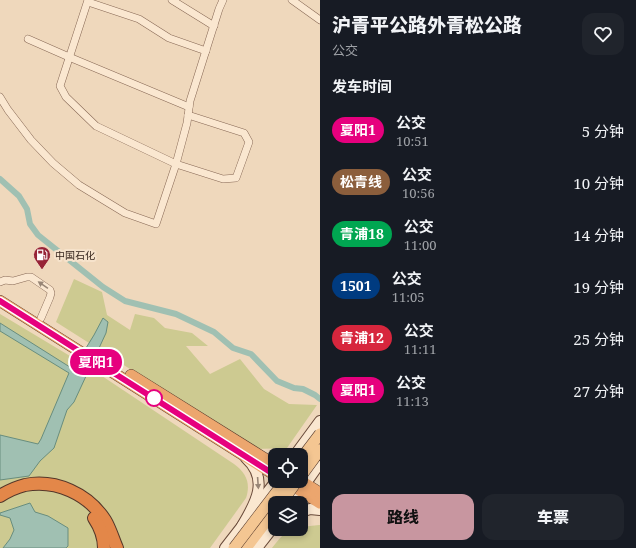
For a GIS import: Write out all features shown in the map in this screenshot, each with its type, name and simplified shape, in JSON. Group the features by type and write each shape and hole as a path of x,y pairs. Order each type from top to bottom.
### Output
{"highway":[{"path":"0,292 41,318 80,347"},
{"path":"0,301 80,347 268,471"},
{"path":"97,358 268,460"},
{"path":"0,496 8,491 25,485 44,484 62,487 78,494 94,506 105,520 117,548"},
{"path":"301,488 320,503"},
{"path":"308,488 320,493"},
{"path":"0,504 11,497 26,492 43,491 61,493 75,500 89,511 98,524 104,540 104,548"}],"main road":[{"path":"299,448 317,428"},
{"path":"308,464 320,449 312,442 317,428"},
{"path":"307,448 317,428"},
{"path":"301,448 305,442"},
{"path":"238,452 253,466 256,471 259,486 256,499 242,526"},
{"path":"258,454 268,456"},
{"path":"308,471 320,462"},
{"path":"308,468 320,462"},
{"path":"320,462 320,478"},
{"path":"225,548 271,488"},
{"path":"253,511 265,500 284,488"},
{"path":"234,548 288,488"},
{"path":"308,510 320,510"},
{"path":"246,548 268,519"},
{"path":"257,548 268,534"}],"street":[{"path":"172,0 214,26"},
{"path":"0,97 31,140 53,163 79,185 125,213 156,224 176,164 188,123 189,107 223,0"},
{"path":"292,0 320,20"},
{"path":"188,115 244,133 249,142 236,178 223,179 176,164 96,126 66,97 60,86 88,1 139,19 169,38 206,51"},
{"path":"28,39 189,107"},
{"path":"0,282 31,277 50,290 51,293 41,318"}],"shaded area":[{"path":"74,279 102,292 107,315 130,330 135,314 154,318 165,328 192,333 208,346 186,346 210,374 240,359 264,389 289,404 317,405 287,448 256,449 56,322"},
{"path":"0,314 90,368 234,464 242,471 248,483 246,498 210,548 0,548"},
{"path":"103,318 108,322 106,333 74,402 67,410 54,448 40,461 29,476 0,480 0,435 38,444 69,373 0,331 0,323 73,369"},
{"path":"30,503 35,512 48,516 68,528 68,546 66,548 3,548 10,539 14,530 10,518 0,515 0,513"},
{"path":"320,525 320,548 272,548 282,536 308,536 308,526"}],"waterway":[{"path":"0,179 19,196 27,209 30,224 38,235 103,287 125,301 176,314 214,332 233,348 251,354 277,381 294,388 303,389 320,399"}],"bus line":[{"name":"夏阳1","path":"0,301 268,471"}],"place":[{"name":"中国石化","path":"42,270"}]}
